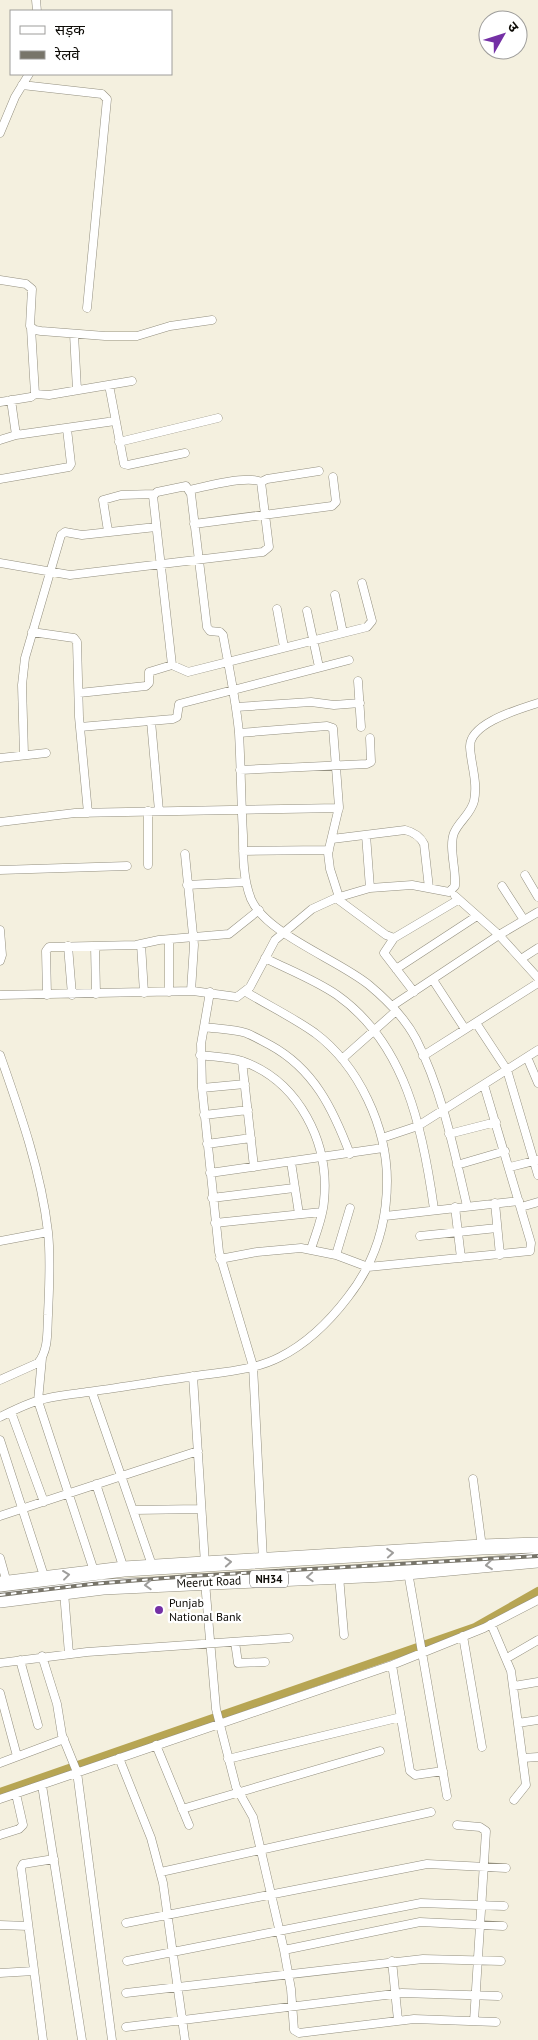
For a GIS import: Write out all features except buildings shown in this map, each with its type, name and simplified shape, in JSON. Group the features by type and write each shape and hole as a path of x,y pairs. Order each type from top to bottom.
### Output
{"highway":[{"name":"Meerut Road","path":"4,1583 124,1569 538,1545"},
{"name":"Meerut Road","path":"0,1600 100,1588 408,1572 538,1560"}],"street":[{"path":"0,132 11,104 28,75"},
{"path":"22,85 102,94 107,100 87,308"},
{"path":"0,280 26,284 32,289 35,394"},
{"path":"32,328 41,331 74,334 138,336 170,326 212,320"},
{"path":"74,334 77,390"},
{"path":"0,402 30,397 35,394 49,395 132,381"},
{"path":"109,385 119,442 126,465 184,453"},
{"path":"11,400 16,435"},
{"path":"119,442 218,418"},
{"path":"0,440 16,435 115,421"},
{"path":"0,479 69,467 71,464 67,429"},
{"path":"190,490 254,480 262,482 267,479 319,471"},
{"path":"194,524 334,505 333,477"},
{"path":"0,563 70,575 266,551 268,547 262,482"},
{"path":"108,531 103,500 121,495 154,494 186,486 190,490 208,627 210,631 222,633 236,707 239,733 243,851 246,882 251,900 258,910 282,932 348,969 394,1009 416,1040 443,1111 467,1206"},
{"path":"154,494 172,665"},
{"path":"24,755 22,685 25,658 62,534 82,535 156,527"},
{"path":"78,693 146,686 151,671 172,665 188,672 343,633 371,623 362,583"},
{"path":"335,595 343,633"},
{"path":"277,609 284,647"},
{"path":"307,611 319,667"},
{"path":"32,632 74,638 76,640 80,727 88,812"},
{"path":"80,727 173,719 176,717 179,704 232,688 349,660"},
{"path":"358,681 361,728"},
{"path":"236,707 311,702 334,705 360,703"},
{"path":"449,892 455,886 453,835 467,816 474,801 475,779 470,745 472,739 499,716 538,703"},
{"path":"152,721 159,812"},
{"path":"239,733 330,727 334,731 339,808 329,850 330,869 338,897 386,935 394,938"},
{"path":"240,770 336,767 370,763 370,738"},
{"path":"0,758 46,753"},
{"path":"0,822 88,812 339,808"},
{"path":"148,812 148,865"},
{"path":"332,839 405,830 417,835 424,844 429,888"},
{"path":"366,835 370,888"},
{"path":"243,851 329,850"},
{"path":"184,854 194,938 191,991"},
{"path":"0,870 127,866"},
{"path":"525,875 538,897"},
{"path":"187,885 246,882"},
{"path":"0,996 191,991 237,997 246,992 275,940 282,932 312,909 338,897 370,888 412,885 449,892 499,935 538,978"},
{"path":"502,886 524,920"},
{"path":"414,992 384,953 394,938 458,900"},
{"path":"47,995 46,951 49,947 141,944 229,934 258,910"},
{"path":"342,1059 414,992 499,935 538,912"},
{"path":"396,969 477,916"},
{"path":"0,930 2,956 0,961"},
{"path":"169,940 169,992"},
{"path":"141,944 144,993"},
{"path":"68,946 72,995"},
{"path":"95,946 96,994"},
{"path":"521,959 538,948"},
{"path":"265,958 338,996 374,1030 400,1069 418,1126 434,1209"},
{"path":"433,980 465,1029"},
{"path":"423,1056 538,983"},
{"path":"210,992 200,1055 204,1115 220,1259 253,1366 262,1560"},
{"path":"0,1417 38,1401 253,1366 280,1357 319,1331 332,1318 362,1279 385,1216 387,1172 382,1138 364,1092 342,1059 314,1033 246,992"},
{"path":"476,1023 507,1070 536,1161 538,1175"},
{"path":"204,1027 247,1033 293,1060 310,1076 326,1099 336,1116 350,1154"},
{"path":"382,1138 418,1126 538,1050"},
{"path":"0,1055 29,1145 48,1232 49,1286 46,1342 42,1358 38,1401 100,1588"},
{"path":"200,1055 242,1061 264,1071 296,1100 309,1118 323,1158 324,1200 311,1249"},
{"path":"527,1057 538,1083"},
{"path":"242,1061 254,1167"},
{"path":"202,1088 245,1084"},
{"path":"220,1259 275,1249 311,1249 368,1266 534,1251 484,1085"},
{"path":"204,1115 248,1110"},
{"path":"449,1134 496,1122"},
{"path":"207,1144 251,1138"},
{"path":"210,1173 383,1148"},
{"path":"457,1165 505,1151"},
{"path":"510,1167 536,1161"},
{"path":"291,1162 299,1214"},
{"path":"212,1198 294,1188"},
{"path":"385,1216 495,1203 520,1204 538,1202"},
{"path":"495,1203 500,1255"},
{"path":"455,1207 461,1258"},
{"path":"336,1255 350,1208"},
{"path":"215,1223 322,1212"},
{"path":"420,1236 497,1228"},
{"path":"0,1241 48,1232"},
{"path":"0,1380 38,1363 42,1358"},
{"path":"193,1376 205,1564"},
{"path":"92,1392 153,1568"},
{"path":"11,1412 44,1502"},
{"path":"0,1440 44,1578"},
{"path":"0,1516 198,1451"},
{"path":"473,1479 482,1547"},
{"path":"96,1484 124,1569"},
{"path":"133,1510 201,1509"},
{"path":"0,1558 4,1583"},
{"path":"408,1572 447,1796"},
{"path":"339,1576 344,1635"},
{"path":"205,1582 216,1709 238,1793 251,1812 261,1850 284,1950 293,2027 296,2032 398,2020 496,2022"},
{"path":"64,1592 69,1654"},
{"path":"0,1799 42,1785 75,1767 119,1758 219,1720 392,1665 491,1624 538,1600"},
{"path":"491,1624 507,1658 514,1686 525,1788 514,1800"},
{"path":"463,1636 482,1747"},
{"path":"0,1663 42,1656 289,1638"},
{"path":"507,1658 538,1640"},
{"path":"235,1642 238,1663 265,1662"},
{"path":"42,1656 57,1704 64,1739 75,1767 112,2040"},
{"path":"20,1660 38,1725"},
{"path":"392,1665 410,1771 415,1775 443,1771"},
{"path":"514,1686 538,1682"},
{"path":"0,1693 2,1707 17,1756"},
{"path":"228,1759 401,1717"},
{"path":"518,1723 538,1720"},
{"path":"0,1763 64,1739"},
{"path":"156,1745 188,1825"},
{"path":"182,1809 380,1751"},
{"path":"523,1758 538,1757"},
{"path":"119,1758 151,1838 161,1872 169,1914 185,2040"},
{"path":"42,1785 82,2040"},
{"path":"0,1835 19,1829 23,1825 16,1794"},
{"path":"161,1872 431,1812"},
{"path":"457,1825 484,1828 486,1836 474,2021"},
{"path":"43,2040 22,1865 54,1859"},
{"path":"126,1923 427,1864 506,1868"},
{"path":"127,1961 421,1903 504,1906"},
{"path":"284,1950 420,1922 503,1926"},
{"path":"0,1925 28,1926"},
{"path":"126,1993 392,1961 432,1958 501,1961"},
{"path":"392,1961 398,2020"},
{"path":"0,1973 34,1971"},
{"path":"126,2027 395,1994 421,1992 498,1996"}],"waterway":[{"path":"0,1792 475,1627 538,1591"}],"railway":[{"path":"0,1595 92,1584 190,1576 538,1556"}],"place":[{"name":"Punjab National Bank","path":"159,1610"}]}
